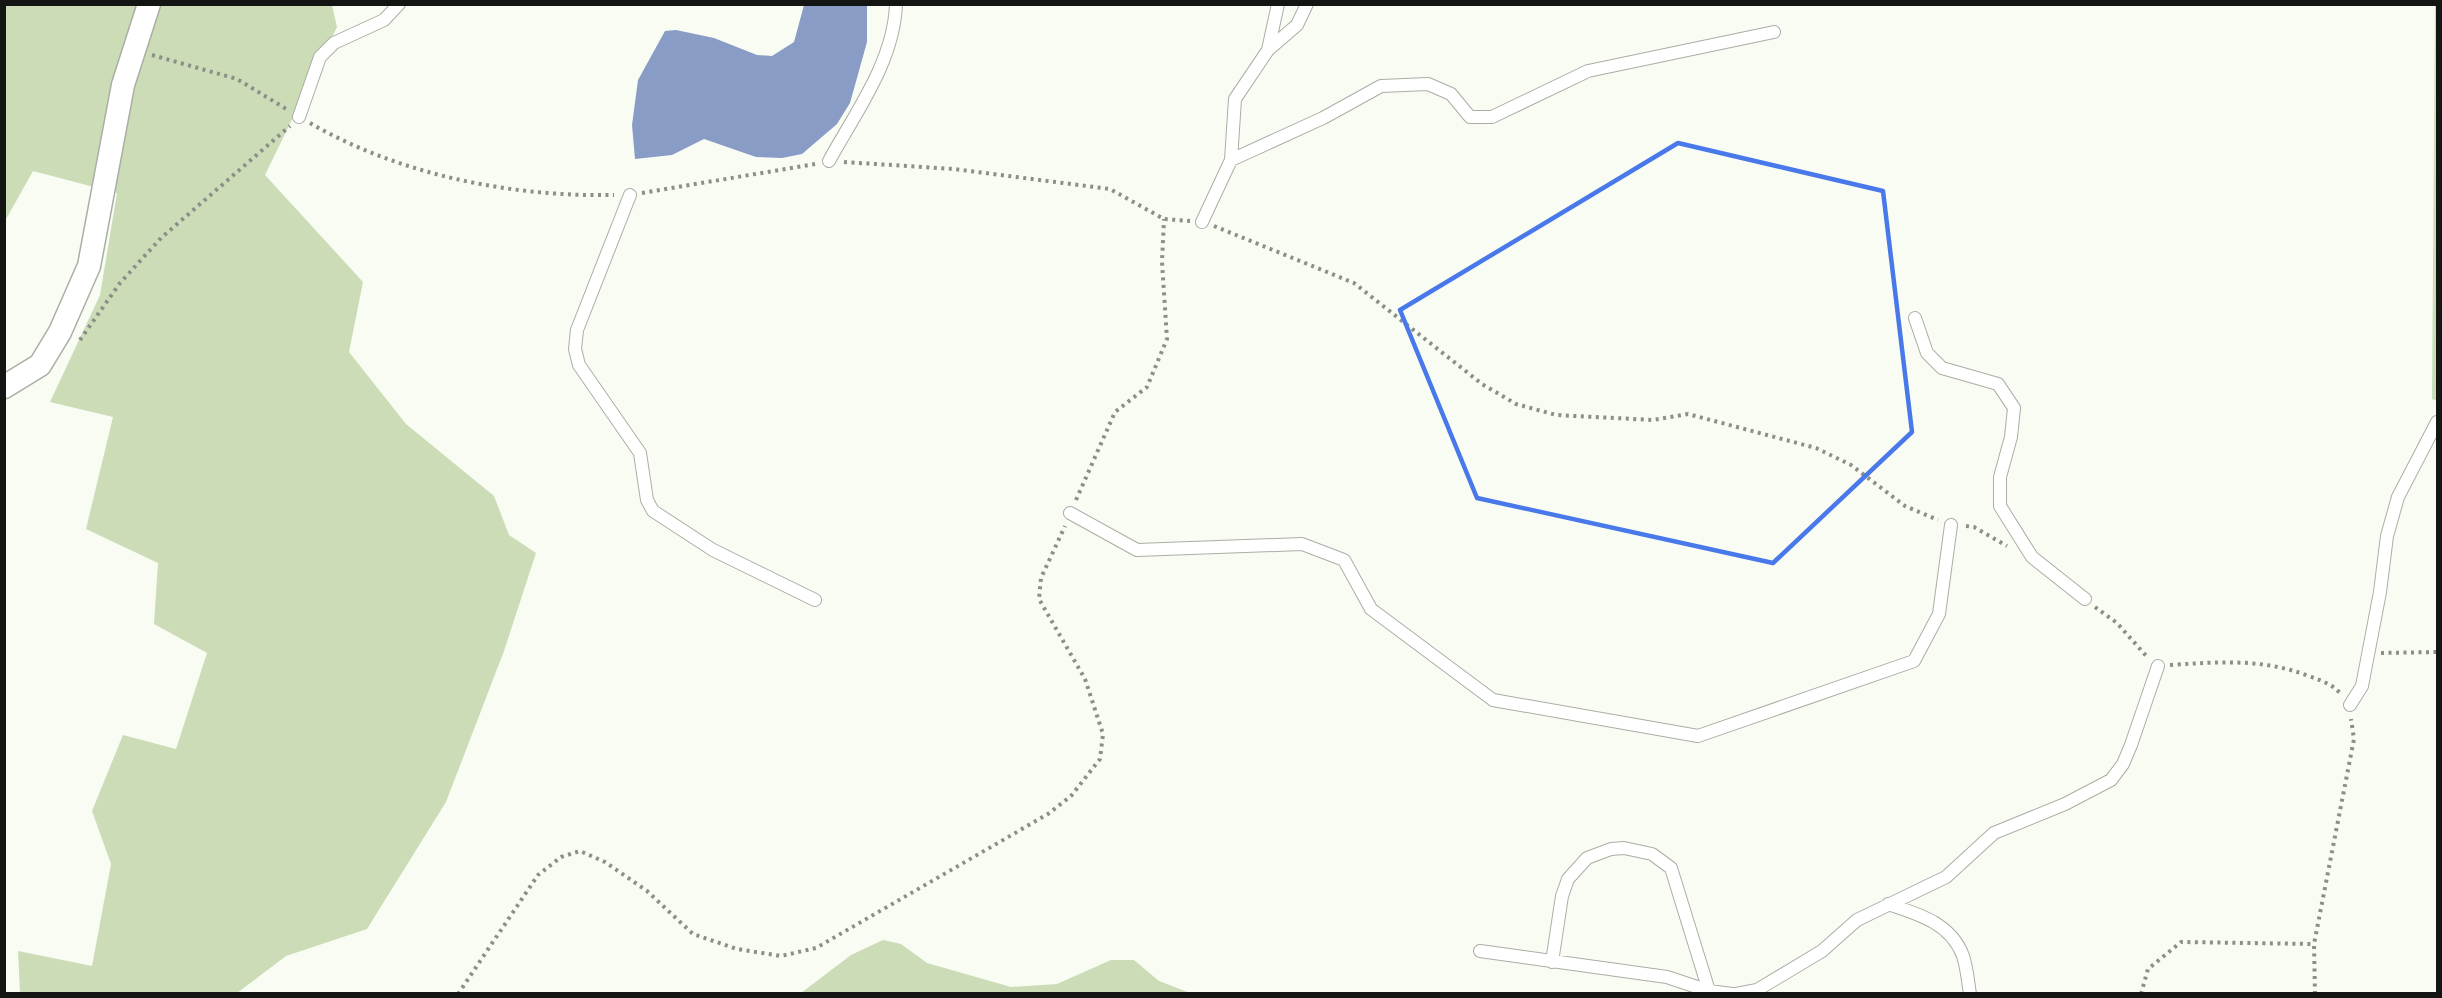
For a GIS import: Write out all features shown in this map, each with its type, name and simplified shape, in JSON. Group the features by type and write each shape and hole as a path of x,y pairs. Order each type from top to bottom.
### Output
{"street":[{"path":"4,387 39,365 60,332 90,266 123,85 149,4"}],"lane":[{"path":"299,117 320,57 334,42 384,20 399,4"},
{"path":"829,161 882,65 895,24 896,4"},
{"path":"1268,51 1278,4"},
{"path":"1202,222 1231,160 1235,99 1268,51 1297,25 1307,4"},
{"path":"1231,160 1323,118 1381,87 1428,84 1451,94 1470,117 1492,117 1588,71 1774,32"},
{"path":"630,195 577,330 575,349 579,365 640,453 647,500 653,511 713,550 815,600"},
{"path":"1915,318 1928,353 1942,368 1998,384 2014,408 2012,437 2000,477 2000,506 2032,557 2085,599"},
{"path":"2350,705 2362,686 2380,592 2387,536 2398,497 2437,422"},
{"path":"1070,513 1137,550 1302,544 1344,560 1371,609 1493,700 1698,736 1914,661 1939,614 1951,525"},
{"path":"1480,951 1667,977 1709,991 1734,993 1756,990 1822,951 1857,920 1946,877 1994,833 2065,804 2111,780 2123,764 2131,745 2158,666"},
{"path":"1552,962 1562,896 1568,879 1587,858 1611,849 1624,848 1652,854 1671,868 1709,991"},
{"path":"1888,904 1918,914 1944,927 1963,955 1970,993"}],"path":[{"path":"134,50 237,79 344,143 430,173 528,191 575,196 630,195 829,161 954,169 1110,189 1164,219 1202,222 1354,283 1482,384 1516,404 1556,415 1653,420 1688,414 1816,448 1851,465 1905,506 1951,525 1974,527 2010,548"},
{"path":"74,343 83,338 120,283 161,238 299,117"},
{"path":"458,993 538,875 561,857 580,851 604,862 647,891 693,934 737,949 781,956 816,948 1048,814 1071,796 1100,759 1103,734 1085,679 1039,599 1041,578 1115,412 1147,387 1167,339 1162,262 1164,219"},
{"path":"2085,599 2116,623 2140,651 2158,666 2238,660 2285,667 2334,686 2350,705 2354,739 2314,944 2315,993"},
{"path":"2369,653 2438,652"},
{"path":"2141,993 2148,969 2181,942 2314,944"}],"highlighted area":[{"path":"1678,143 1883,191 1912,432 1773,563 1477,498 1400,310"}],"green space":[{"path":"2437,4 2437,401 2432,399 2435,5"},
{"path":"5,5 332,5 337,27 265,175 363,282 349,352 406,424 494,496 509,535 536,553 504,651 446,802 367,929 286,956 237,993 20,993 18,951 92,966 111,864 92,811 123,735 176,749 207,653 154,624 158,563 86,529 113,417 50,402 100,295 117,193 33,171 5,221"},
{"path":"883,940 901,944 927,963 1011,987 1057,984 1111,960 1134,960 1159,981 1190,993 801,993 851,955"}],"water":[{"path":"804,5 867,5 867,42 850,103 837,124 802,154 782,158 756,157 704,139 672,155 635,159 632,125 638,80 665,31 676,30 714,38 757,55 772,56 794,42"}]}
